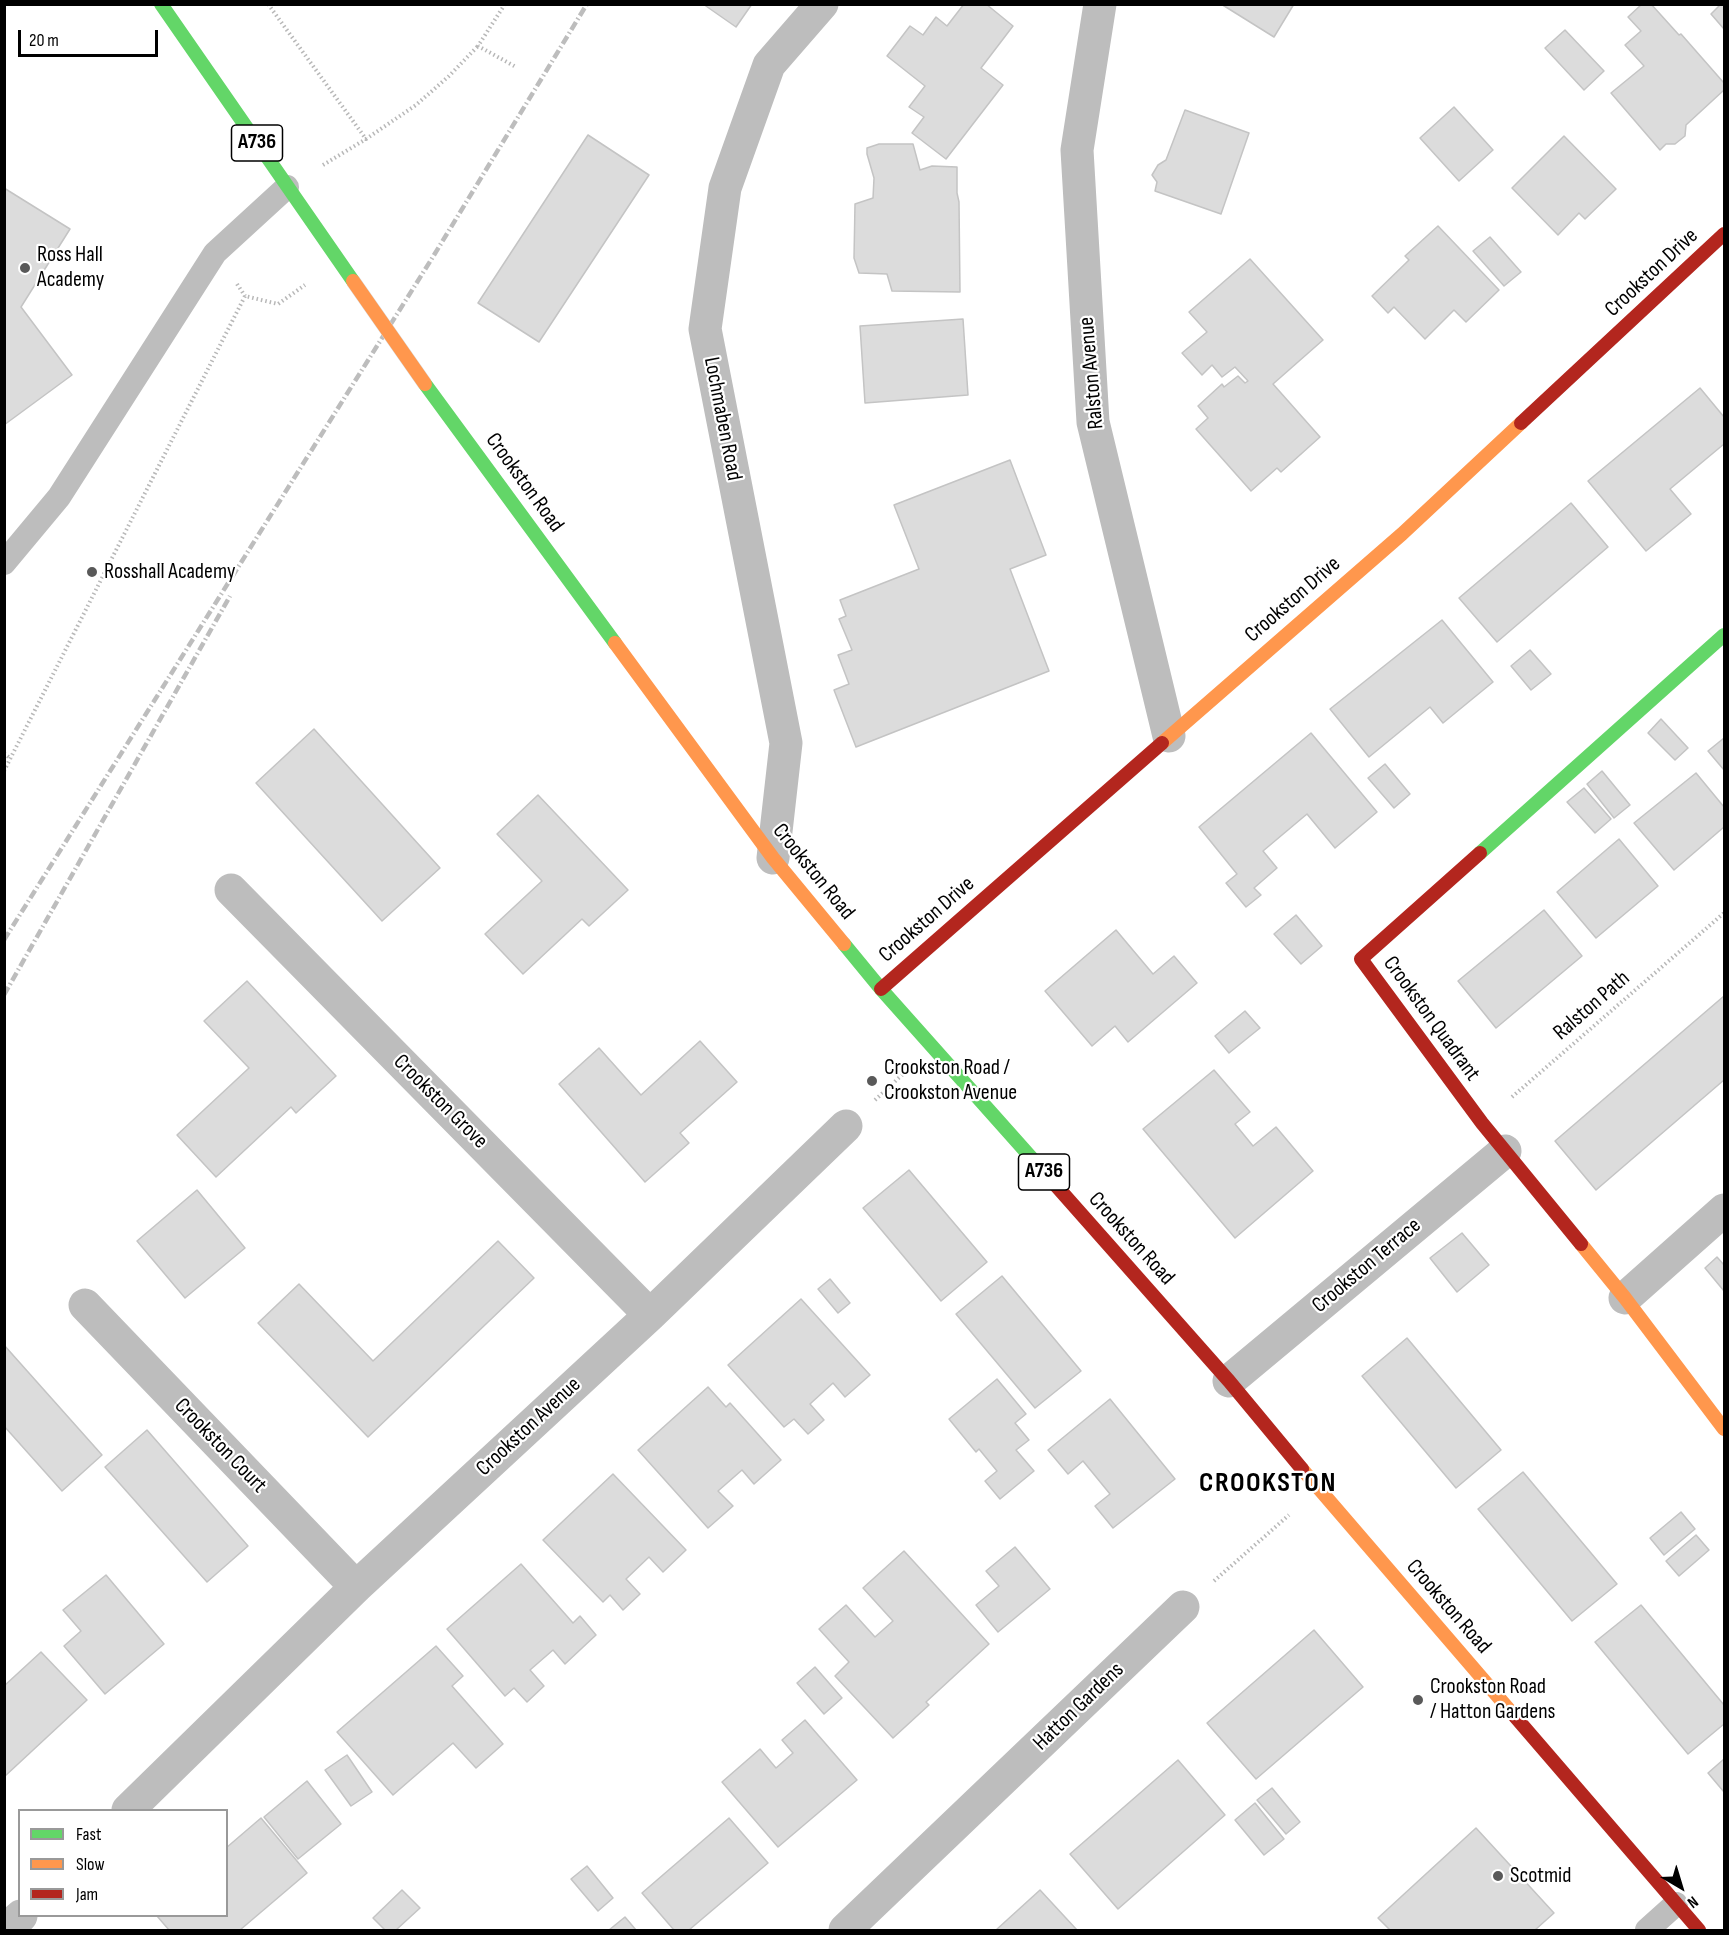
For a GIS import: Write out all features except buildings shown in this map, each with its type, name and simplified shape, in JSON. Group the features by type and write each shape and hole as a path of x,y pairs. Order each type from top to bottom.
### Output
{"main road":[{"name":"A736","path":"161,4 339,261"},
{"name":"Crookston Drive","path":"880,989 1402,534 1725,234"},
{"name":"Crookston Road","path":"339,261 425,384 773,858 880,989 1229,1381 1319,1489 1699,1930"},
{"name":"Crookston Quadrant","path":"1725,635 1361,959 1482,1123 1624,1298 1725,1429"}],"street":[{"name":"Lochmaben Road","path":"773,858 786,743 705,329 725,188 769,65 822,4"},
{"name":"Ralston Avenue","path":"1100,4 1077,150 1093,422 1169,736"},
{"name":"Crookston Grove","path":"231,890 650,1315"},
{"name":"Crookston Avenue","path":"129,1809 356,1587 650,1315 846,1126"},
{"name":"Crookston Terrace","path":"1229,1381 1505,1151"},
{"path":"1624,1298 1725,1210"},
{"name":"Crookston Court","path":"85,1305 356,1587"},
{"name":"Hatton Gardens","path":"845,1930 1184,1607"},
{"path":"6,1930 20,1917"}],"lane":[{"path":"4,563 59,497 215,253 287,187"},
{"path":"1647,1930 1676,1905"}],"path":[{"path":"268,4 366,139"},
{"path":"287,187 366,139 416,105 478,46 504,4"},
{"path":"478,46 516,66"},
{"path":"4,771 245,296 278,304 339,261"},
{"path":"4,753 11,759"},
{"name":"Ralston Path","path":"1482,1123 1725,913"},
{"path":"846,1126 933,1047"},
{"path":"1184,1607 1319,1489"}],"railway":[{"path":"4,940 431,260 587,4"},
{"path":"4,995 230,596"}],"traffic: fast":[{"path":"161,4 353,281"},
{"path":"425,384 615,643"},
{"path":"1480,853 1724,635"},
{"path":"844,944 881,989 1052,1181"}],"traffic: slow":[{"path":"353,281 425,384"},
{"path":"1162,743 1402,534 1521,423"},
{"path":"615,643 773,858 844,944"},
{"path":"1581,1244 1724,1429"},
{"path":"1302,1469 1512,1713"}],"traffic: jam":[{"path":"1521,423 1724,234"},
{"path":"881,989 1162,743"},
{"path":"1480,853 1361,959 1482,1123 1581,1244"},
{"path":"1052,1181 1229,1381 1302,1469"},
{"path":"1512,1713 1699,1930"}],"place":[{"name":"Ross Hall Academy","path":"25,268"},
{"name":"Rosshall Academy","path":"92,572"},
{"name":"Crookston Road / Crookston Avenue","path":"872,1081"},
{"name":"Crookston Road / Hatton Gardens","path":"1418,1700"},
{"name":"Scotmid","path":"1498,1876"}],"district":[{"name":"CROOKSTON","path":"1268,1484"}]}
